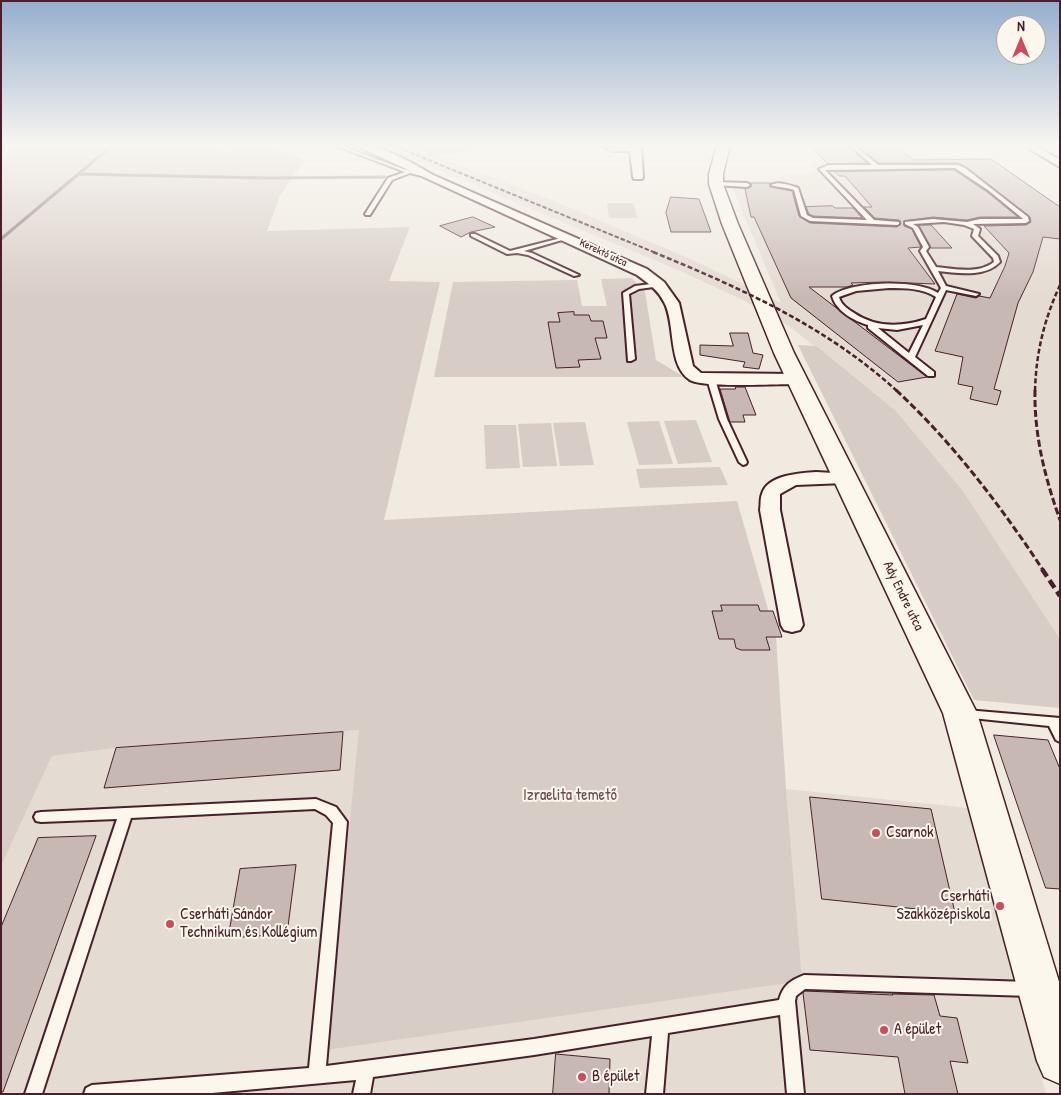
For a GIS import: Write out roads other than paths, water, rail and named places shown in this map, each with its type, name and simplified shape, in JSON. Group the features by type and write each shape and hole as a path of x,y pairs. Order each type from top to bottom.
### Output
{"street":[{"name":"Kerektó utca","path":"472,196 633,267 659,285 672,303 686,367 696,376 711,379 797,379"},
{"name":"Ady Endre utca","path":"720,196 730,224 797,379 960,714 1060,1061"},
{"path":"792,625 770,510 771,493 780,485 795,481 845,478"}],"lane":[{"path":"368,214 379,196"},
{"path":"798,196 804,216 807,219 828,222 897,223"},
{"path":"847,196 872,222"},
{"path":"976,294 944,288 924,251 926,247 916,228 908,223 1019,222 1027,219 998,196"},
{"path":"933,270 969,271 993,267 997,262 996,257 976,236 977,229 969,223"},
{"path":"473,235 510,253 567,237"},
{"path":"517,251 530,254 576,275"},
{"path":"631,359 626,292 637,287 659,285"},
{"path":"931,374 866,323 841,306 835,300 835,296 840,291 853,288 903,287 932,290 940,298"},
{"path":"911,357 944,288"},
{"path":"866,323 895,328 911,326 929,320"},
{"path":"711,379 723,419 744,462"},
{"path":"960,714 1057,723 1060,737"},
{"path":"41,817 316,804 330,811 340,822 317,1076"},
{"path":"33,1094 126,813"},
{"path":"796,1094 787,996 789,991 804,982 1019,990 1039,988"},
{"path":"92,1094 317,1076 366,1070 534,1047 787,1006"},
{"path":"654,1094 661,1026"},
{"path":"361,1094 366,1070"}],"waterway":[{"path":"1,239 52,196"}],"railway":[{"path":"517,196 656,253"},
{"path":"653,252 750,295 812,328 842,347 897,391"},
{"path":"1035,391 1037,363 1042,337 1049,311 1060,285"},
{"path":"896,390 937,431 993,498 1043,570"},
{"path":"1035,391 1036,423 1042,456 1060,520"},
{"path":"1042,569 1060,596"}],"place":[{"name":"Csarnok","path":"876,833"},
{"name":"Cserháti Szakközépiskola","path":"1000,906"},
{"name":"Cserháti Sándor Technikum és Kollégium","path":"170,924"},
{"name":"A épület","path":"884,1030"},
{"name":"B épület","path":"582,1077"}],"park label":[{"name":"Izraelita temető","path":"570,796"}]}
